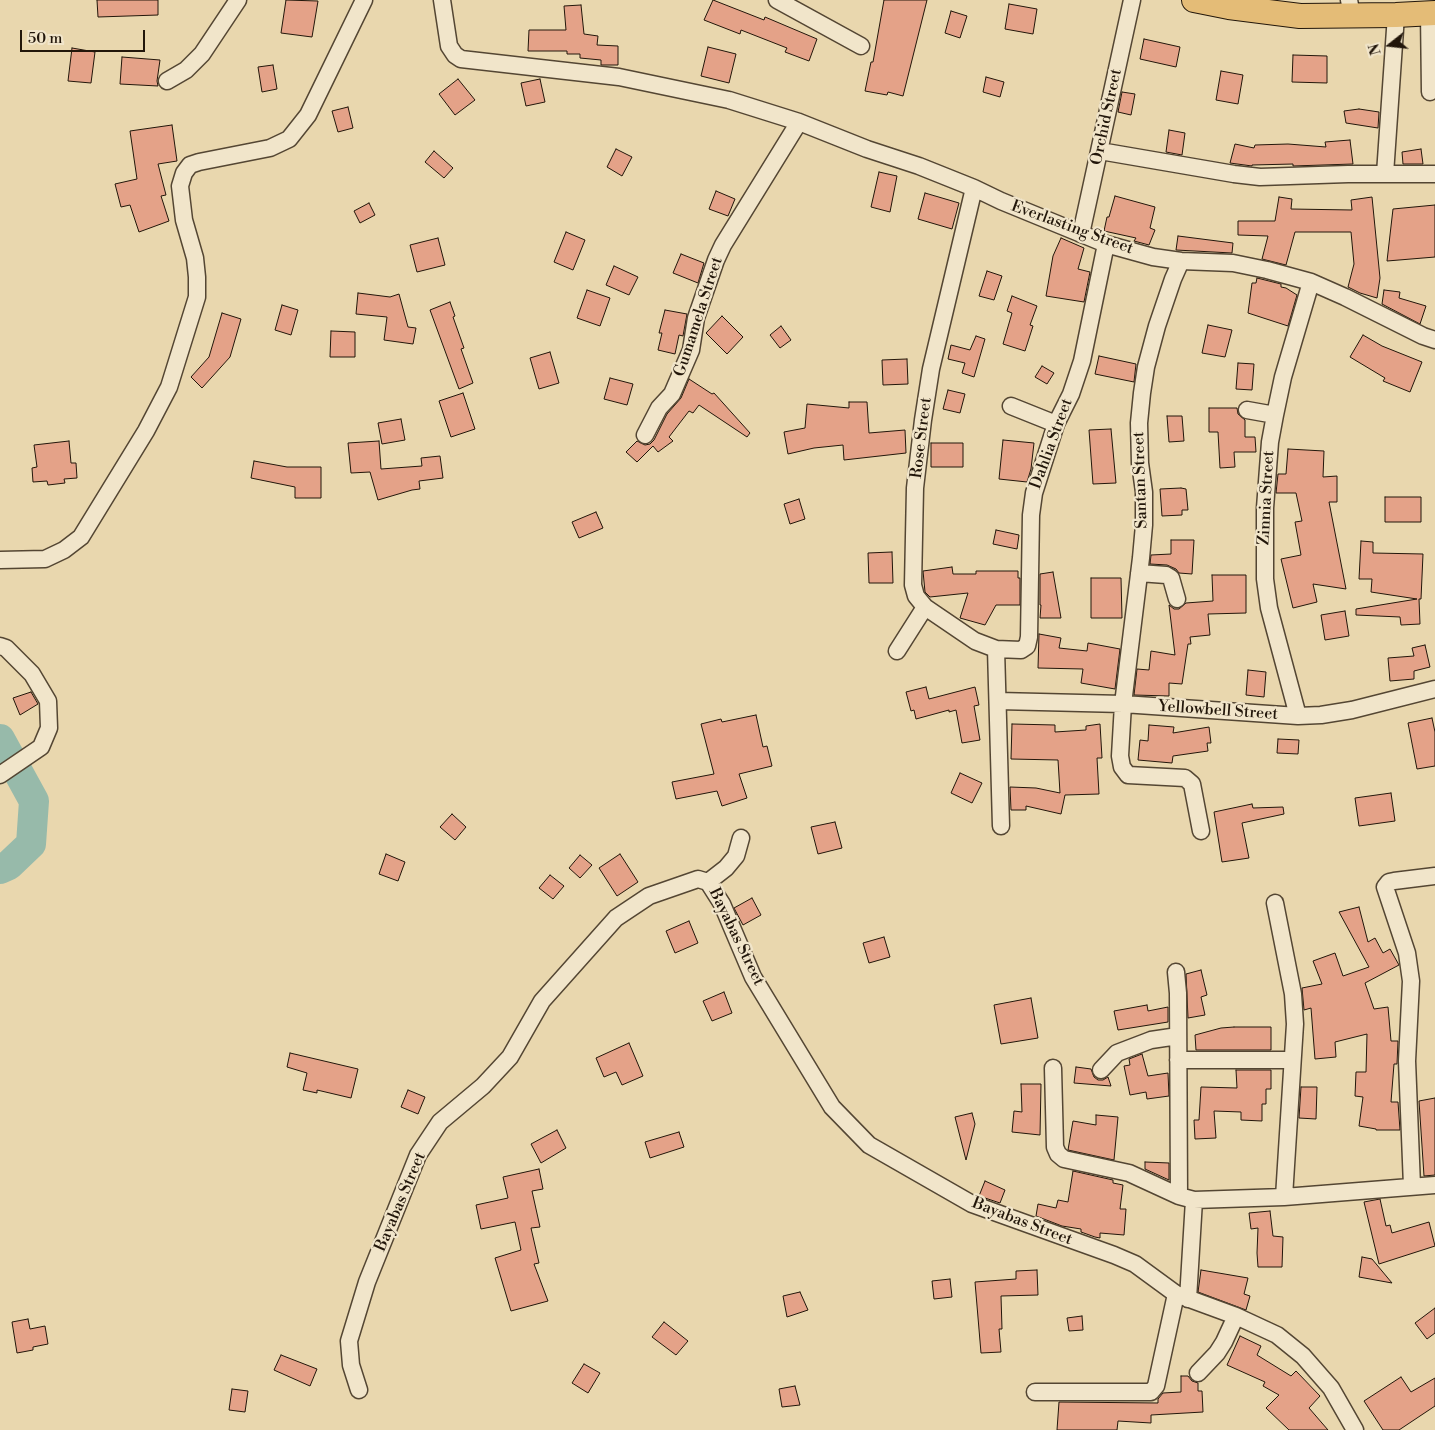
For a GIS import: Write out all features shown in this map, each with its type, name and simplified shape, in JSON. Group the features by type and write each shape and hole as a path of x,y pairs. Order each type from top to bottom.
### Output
{"highway":[{"path":"1194,0 1229,7 1300,16 1351,8 1396,15 1432,13"}],"street":[{"path":"167,82 186,70 202,54 238,0"},
{"path":"0,560 45,559 64,550 81,537 146,431 169,387 197,297 195,258 184,220 180,186 184,173 190,165 199,162 270,148 289,139 308,115 364,0"},
{"name":"Everlasting Street","path":"442,0 449,46 455,55 461,59 619,77 729,100 799,122 842,140 919,166 1106,244 1153,257 1181,261 1233,264 1267,270 1311,282 1435,340"},
{"path":"778,0 861,46"},
{"name":"Orchid Street","path":"1082,234 1132,0"},
{"path":"1430,92 1432,13"},
{"path":"1385,174 1396,15"},
{"name":"Gumamela Street","path":"645,435 659,408 672,394 691,350 696,318 723,245 799,122"},
{"path":"1100,151 1260,177 1435,174"},
{"name":"Rose Street","path":"974,188 931,368 923,420 915,488 913,585 916,596 926,607 967,636 996,649"},
{"name":"Dahlia Street","path":"996,649 1021,650 1027,646 1029,637 1031,515 1034,493 1056,424 1082,361 1106,244"},
{"name":"Santan Street","path":"1181,261 1157,326 1146,367 1142,393 1139,423 1140,463 1144,492 1144,525 1120,739 1122,767 1128,775 1185,778 1192,784 1200,831"},
{"name":"Zinnia Street","path":"1298,716 1269,608 1264,579 1265,508 1270,442 1275,415 1283,377 1311,282"},
{"path":"1011,406 1056,424"},
{"path":"1247,410 1275,415"},
{"path":"1139,573 1166,575 1172,578 1177,599"},
{"path":"897,651 926,607"},
{"path":"0,646 6,648 32,674 48,701 49,728 42,747 0,775"},
{"path":"996,649 1001,826"},
{"name":"Yellowbell Street","path":"998,701 1123,704 1298,716 1322,715 1352,710 1435,690"},
{"path":"708,882 726,868 736,856 741,838"},
{"path":"1412,1186 1407,1061 1411,981 1406,953 1386,887 1389,882 1435,876"},
{"name":"Bayabas Street","path":"359,1390 351,1365 349,1341 367,1282 418,1155 440,1122 483,1086 510,1057 542,1001 616,918 649,896 698,879 708,882 722,904 754,976 832,1108 868,1145 972,1204 1135,1264 1182,1296 1236,1316 1277,1335 1303,1356 1331,1388 1355,1430"},
{"path":"1275,903 1293,994 1295,1024 1284,1197"},
{"path":"1036,1392 1151,1392 1156,1386 1182,1296 1187,1198 1178,1060 1178,993 1176,972"},
{"path":"1101,1070 1117,1053 1151,1040 1178,1036"},
{"path":"1178,1060 1292,1060"},
{"path":"1053,1068 1055,1147 1058,1154 1064,1159 1129,1173 1187,1198 1284,1197 1435,1185"},
{"path":"1198,1373 1217,1353 1236,1316"}],"building":[{"path":"97,0 158,0 158,15 98,17"},
{"path":"286,0 318,1 312,37 281,33"},
{"path":"713,0 764,20 765,17 817,39 809,61 785,52 787,48 741,30 740,34 704,20"},
{"path":"884,0 927,0 903,96 888,92 887,95 865,91 871,62 873,62"},
{"path":"1009,4 1037,9 1033,34 1005,29"},
{"path":"581,5 584,34 598,36 597,45 618,46 618,65 601,65 601,60 580,58 580,54 567,54 567,51 528,51 529,30 566,30 564,6"},
{"path":"951,11 967,16 960,38 945,33"},
{"path":"1144,39 1180,47 1176,67 1140,59"},
{"path":"708,47 736,54 729,83 701,76"},
{"path":"72,48 95,52 91,83 68,81"},
{"path":"1293,55 1327,56 1327,83 1292,82"},
{"path":"122,57 160,60 158,86 120,84"},
{"path":"273,65 277,89 262,92 258,67"},
{"path":"1221,71 1243,75 1238,104 1216,100"},
{"path":"986,77 1004,82 1000,97 983,92"},
{"path":"458,79 475,100 455,115 439,94"},
{"path":"540,79 545,102 526,106 521,83"},
{"path":"1122,92 1135,94 1131,115 1118,112"},
{"path":"348,107 353,128 338,132 332,111"},
{"path":"1359,109 1379,112 1378,128 1346,123 1344,111"},
{"path":"172,125 177,161 158,164 166,195 161,196 169,221 139,232 130,205 121,207 115,184 137,179 130,131"},
{"path":"1169,130 1185,133 1182,155 1166,152"},
{"path":"1350,140 1353,164 1252,166 1230,163 1235,144 1254,148 1255,145 1288,144 1326,147 1325,142"},
{"path":"616,149 632,157 622,176 607,167"},
{"path":"1421,149 1423,164 1403,164 1402,152"},
{"path":"434,151 453,168 444,178 425,162"},
{"path":"879,172 897,176 890,212 871,207"},
{"path":"716,191 735,199 728,216 709,209"},
{"path":"925,193 959,203 952,229 918,219"},
{"path":"1115,196 1155,207 1150,228 1155,230 1149,245 1134,241 1136,238 1104,231"},
{"path":"1279,197 1292,199 1291,209 1352,210 1351,200 1372,197 1380,278 1377,298 1348,287 1354,264 1351,232 1295,232 1286,265 1262,259 1268,236 1238,235 1238,221 1275,221"},
{"path":"369,203 375,215 360,223 354,211"},
{"path":"1435,205 1435,257 1387,261 1393,209"},
{"path":"566,232 585,240 573,270 554,262"},
{"path":"1178,236 1233,243 1232,253 1176,250"},
{"path":"438,238 445,265 417,272 410,245"},
{"path":"1061,238 1084,248 1078,269 1090,272 1084,302 1046,296 1053,256"},
{"path":"681,254 704,263 698,283 673,273"},
{"path":"614,266 638,277 629,295 606,285"},
{"path":"987,271 1002,276 994,300 979,296"},
{"path":"1257,278 1281,284 1281,287 1297,295 1288,326 1248,313 1252,283 1256,283"},
{"path":"587,290 610,298 600,326 577,318"},
{"path":"1384,290 1400,292 1399,298 1426,306 1420,324 1382,304"},
{"path":"358,293 390,297 399,294 408,327 416,328 413,344 384,340 387,317 356,314"},
{"path":"1012,296 1037,306 1030,325 1033,326 1025,351 1003,344 1012,313 1007,311"},
{"path":"450,302 464,348 461,349 473,383 459,389 430,310"},
{"path":"282,305 298,310 291,335 275,330"},
{"path":"665,310 687,314 683,336 679,335 675,354 658,350 662,333 659,333"},
{"path":"222,313 241,319 230,357 202,388 191,377 209,357"},
{"path":"722,316 743,337 727,354 706,333"},
{"path":"1208,325 1232,330 1225,357 1202,353"},
{"path":"781,326 791,340 780,348 770,335"},
{"path":"331,331 355,332 355,357 330,357"},
{"path":"1363,335 1382,346 1422,362 1410,392 1383,381 1385,378 1350,357"},
{"path":"976,336 985,339 974,377 962,373 965,363 948,359 951,345 970,350"},
{"path":"550,352 559,383 539,389 530,358"},
{"path":"1099,356 1136,364 1134,382 1095,374"},
{"path":"907,359 908,384 883,385 882,360"},
{"path":"1238,363 1254,364 1252,390 1236,389"},
{"path":"1042,366 1054,373 1047,384 1035,377"},
{"path":"610,378 633,384 627,405 604,399"},
{"path":"689,379 712,394 714,393 750,433 747,437 699,405 693,413 689,411 669,437 673,441 658,452 653,446 637,462 626,452 637,441 645,445 650,444 654,440 667,414 681,398"},
{"path":"948,390 965,394 960,413 943,409"},
{"path":"463,393 475,429 451,437 439,401"},
{"path":"849,402 867,402 869,433 905,430 906,453 844,460 843,445 814,448 788,454 784,432 805,428 807,404 849,408"},
{"path":"1209,408 1237,408 1238,414 1245,420 1245,437 1255,437 1256,452 1234,452 1235,467 1220,468 1218,432 1209,432"},
{"path":"1167,416 1182,416 1184,441 1169,442"},
{"path":"401,419 405,440 382,444 378,423"},
{"path":"1111,429 1116,483 1093,484 1089,430"},
{"path":"1003,440 1034,443 1031,469 1027,482 999,479"},
{"path":"69,441 71,463 76,463 77,478 64,479 65,483 48,485 47,481 33,482 32,468 37,467 34,445"},
{"path":"379,441 381,469 422,466 421,458 440,456 443,478 419,481 420,489 378,500 370,472 351,473 348,443"},
{"path":"931,443 963,443 963,467 931,467"},
{"path":"1288,449 1324,451 1323,477 1337,476 1337,502 1329,502 1346,589 1313,584 1317,602 1293,608 1281,559 1301,555 1295,522 1302,521 1296,493 1276,493 1278,474 1286,474"},
{"path":"254,461 287,467 321,467 321,498 295,498 295,487 251,478"},
{"path":"1160,489 1186,489 1188,510 1182,510 1182,515 1162,516"},
{"path":"1385,497 1421,497 1421,522 1385,522"},
{"path":"799,499 805,519 790,524 784,504"},
{"path":"596,512 603,528 579,538 572,522"},
{"path":"996,530 1019,535 1017,549 993,544"},
{"path":"1171,540 1194,540 1192,574 1179,573 1176,569 1167,565 1150,564 1151,555 1171,554"},
{"path":"1361,541 1373,542 1373,553 1423,554 1421,599 1419,599 1420,624 1401,625 1400,617 1356,615 1356,609 1417,599 1371,592 1372,579 1359,579"},
{"path":"892,552 893,583 869,583 868,553"},
{"path":"952,567 953,574 976,574 976,571 1018,571 1018,578 1020,578 1020,605 996,605 985,625 960,618 968,593 930,597 925,592 923,571"},
{"path":"1053,572 1061,618 1040,618 1040,574"},
{"path":"1212,575 1246,575 1246,613 1208,614 1210,635 1190,637 1191,644 1188,644 1182,684 1169,683 1169,696 1134,695 1137,669 1149,670 1151,651 1175,655 1169,605 1174,609 1179,609 1186,603 1213,601"},
{"path":"1091,578 1121,578 1122,618 1091,618"},
{"path":"1345,611 1349,636 1325,640 1321,615"},
{"path":"1039,634 1061,638 1059,648 1087,651 1088,643 1120,649 1115,689 1081,683 1083,669 1038,668"},
{"path":"1425,645 1430,667 1414,671 1414,679 1390,681 1388,658 1414,656 1412,648"},
{"path":"1248,670 1266,672 1264,697 1246,695"},
{"path":"926,687 929,699 975,687 979,705 974,706 980,740 962,743 956,710 949,712 949,710 916,719 914,710 911,711 906,692"},
{"path":"31,692 38,704 20,715 13,698"},
{"path":"756,715 763,747 767,746 772,766 739,774 747,798 722,806 717,791 676,799 672,782 714,774 701,724 721,719 722,722"},
{"path":"1432,718 1435,732 1435,766 1417,769 1408,723"},
{"path":"1012,724 1055,725 1055,732 1086,730 1086,726 1100,724 1102,758 1097,758 1099,794 1065,795 1061,814 1026,806 1026,810 1011,810 1010,787 1036,788 1060,793 1058,760 1011,759"},
{"path":"1149,725 1174,727 1173,733 1209,727 1211,743 1207,743 1208,751 1173,756 1172,763 1138,760 1140,740 1148,741"},
{"path":"1278,739 1299,740 1298,754 1277,753"},
{"path":"960,773 982,783 972,803 951,793"},
{"path":"1391,793 1395,821 1359,826 1355,798"},
{"path":"1252,804 1253,808 1283,807 1284,814 1242,823 1249,858 1222,862 1214,812"},
{"path":"452,814 466,827 455,840 440,827"},
{"path":"835,822 842,848 818,854 811,827"},
{"path":"386,854 405,862 398,881 379,874"},
{"path":"620,854 638,882 617,896 599,868"},
{"path":"580,855 592,865 580,878 569,868"},
{"path":"550,875 564,886 553,899 539,888"},
{"path":"752,898 761,915 743,925 734,908"},
{"path":"1359,907 1368,942 1375,938 1383,953 1390,949 1399,965 1365,983 1374,1009 1388,1007 1391,1041 1398,1041 1397,1064 1394,1064 1391,1102 1398,1102 1400,1130 1376,1130 1359,1126 1363,1097 1355,1096 1356,1072 1366,1072 1367,1034 1335,1042 1336,1057 1315,1059 1311,1008 1304,1010 1302,988 1322,984 1313,961 1335,953 1343,976 1369,967 1339,912"},
{"path":"689,921 698,943 675,953 666,931"},
{"path":"884,937 890,957 869,963 863,943"},
{"path":"1201,970 1207,995 1201,997 1205,1015 1188,1018 1186,974"},
{"path":"724,992 732,1013 712,1021 703,1001"},
{"path":"1031,998 1038,1038 1001,1044 994,1005"},
{"path":"1147,1005 1148,1011 1168,1007 1168,1022 1118,1030 1114,1011"},
{"path":"1271,1027 1271,1050 1196,1050 1195,1035 1221,1028"},
{"path":"629,1043 643,1076 622,1085 616,1072 604,1077 596,1058"},
{"path":"290,1053 358,1069 351,1098 317,1090 317,1093 303,1090 307,1073 287,1067"},
{"path":"1142,1054 1148,1076 1168,1073 1169,1096 1147,1099 1146,1092 1130,1095 1124,1066 1130,1065 1129,1059"},
{"path":"1076,1067 1091,1069 1094,1077 1098,1080 1108,1077 1111,1086 1074,1083"},
{"path":"1236,1070 1271,1070 1271,1089 1266,1089 1266,1104 1262,1104 1262,1121 1241,1120 1241,1112 1214,1111 1216,1138 1195,1139 1194,1120 1199,1120 1201,1087 1237,1088"},
{"path":"1021,1084 1041,1084 1040,1135 1012,1132 1014,1111 1022,1112"},
{"path":"1301,1087 1317,1087 1316,1119 1299,1118"},
{"path":"408,1090 425,1097 418,1114 401,1107"},
{"path":"1435,1098 1435,1175 1424,1176 1419,1101"},
{"path":"972,1113 975,1124 966,1160 955,1117"},
{"path":"1096,1115 1118,1117 1114,1160 1068,1150 1073,1121 1096,1125"},
{"path":"557,1130 566,1148 541,1163 531,1144"},
{"path":"679,1132 684,1147 650,1158 645,1142"},
{"path":"1145,1162 1169,1163 1169,1180 1145,1169"},
{"path":"539,1169 543,1189 532,1191 540,1227 531,1228 539,1263 534,1264 548,1301 511,1311 495,1258 521,1250 515,1222 481,1229 476,1205 508,1198 503,1177"},
{"path":"1073,1171 1113,1180 1113,1183 1123,1185 1120,1209 1126,1209 1124,1235 1100,1233 1100,1238 1095,1237 1081,1232 1081,1229 1062,1226 1036,1216 1038,1204 1056,1208 1058,1200 1068,1202"},
{"path":"985,1181 1005,1190 1000,1203 979,1196"},
{"path":"1380,1199 1386,1226 1390,1225 1392,1233 1429,1222 1435,1246 1379,1264 1364,1202"},
{"path":"1270,1211 1273,1236 1283,1237 1282,1267 1258,1267 1258,1228 1251,1229 1249,1213"},
{"path":"1362,1257 1372,1259 1392,1283 1359,1277"},
{"path":"1037,1270 1038,1295 1001,1296 1002,1329 999,1329 1001,1352 981,1353 975,1282 1016,1279 1016,1271"},
{"path":"1201,1270 1248,1278 1244,1294 1250,1296 1246,1310 1198,1292"},
{"path":"950,1279 952,1297 934,1299 932,1281"},
{"path":"800,1292 808,1310 787,1317 783,1296"},
{"path":"1435,1308 1435,1333 1427,1339 1415,1323"},
{"path":"1082,1316 1083,1330 1069,1331 1067,1318"},
{"path":"28,1319 30,1329 45,1326 48,1344 33,1347 33,1350 17,1353 12,1322"},
{"path":"664,1322 688,1341 676,1355 652,1337"},
{"path":"1240,1336 1261,1346 1257,1355 1291,1376 1296,1371 1320,1396 1309,1408 1328,1430 1289,1430 1266,1408 1279,1395 1263,1386 1265,1382 1227,1365"},
{"path":"281,1355 317,1369 310,1386 274,1370"},
{"path":"584,1364 600,1373 588,1393 572,1383"},
{"path":"1181,1376 1188,1376 1192,1381 1198,1383 1198,1391 1202,1391 1203,1412 1151,1415 1151,1423 1118,1421 1117,1430 1057,1430 1059,1402 1158,1403 1158,1399 1163,1393 1181,1392"},
{"path":"1401,1377 1411,1392 1435,1378 1435,1406 1399,1430 1383,1430 1364,1401"},
{"path":"795,1386 800,1405 782,1407 779,1389"},
{"path":"232,1389 248,1391 245,1412 229,1410"}],"waterway":[{"path":"0,739 34,801 31,844 9,865 0,869"}]}
